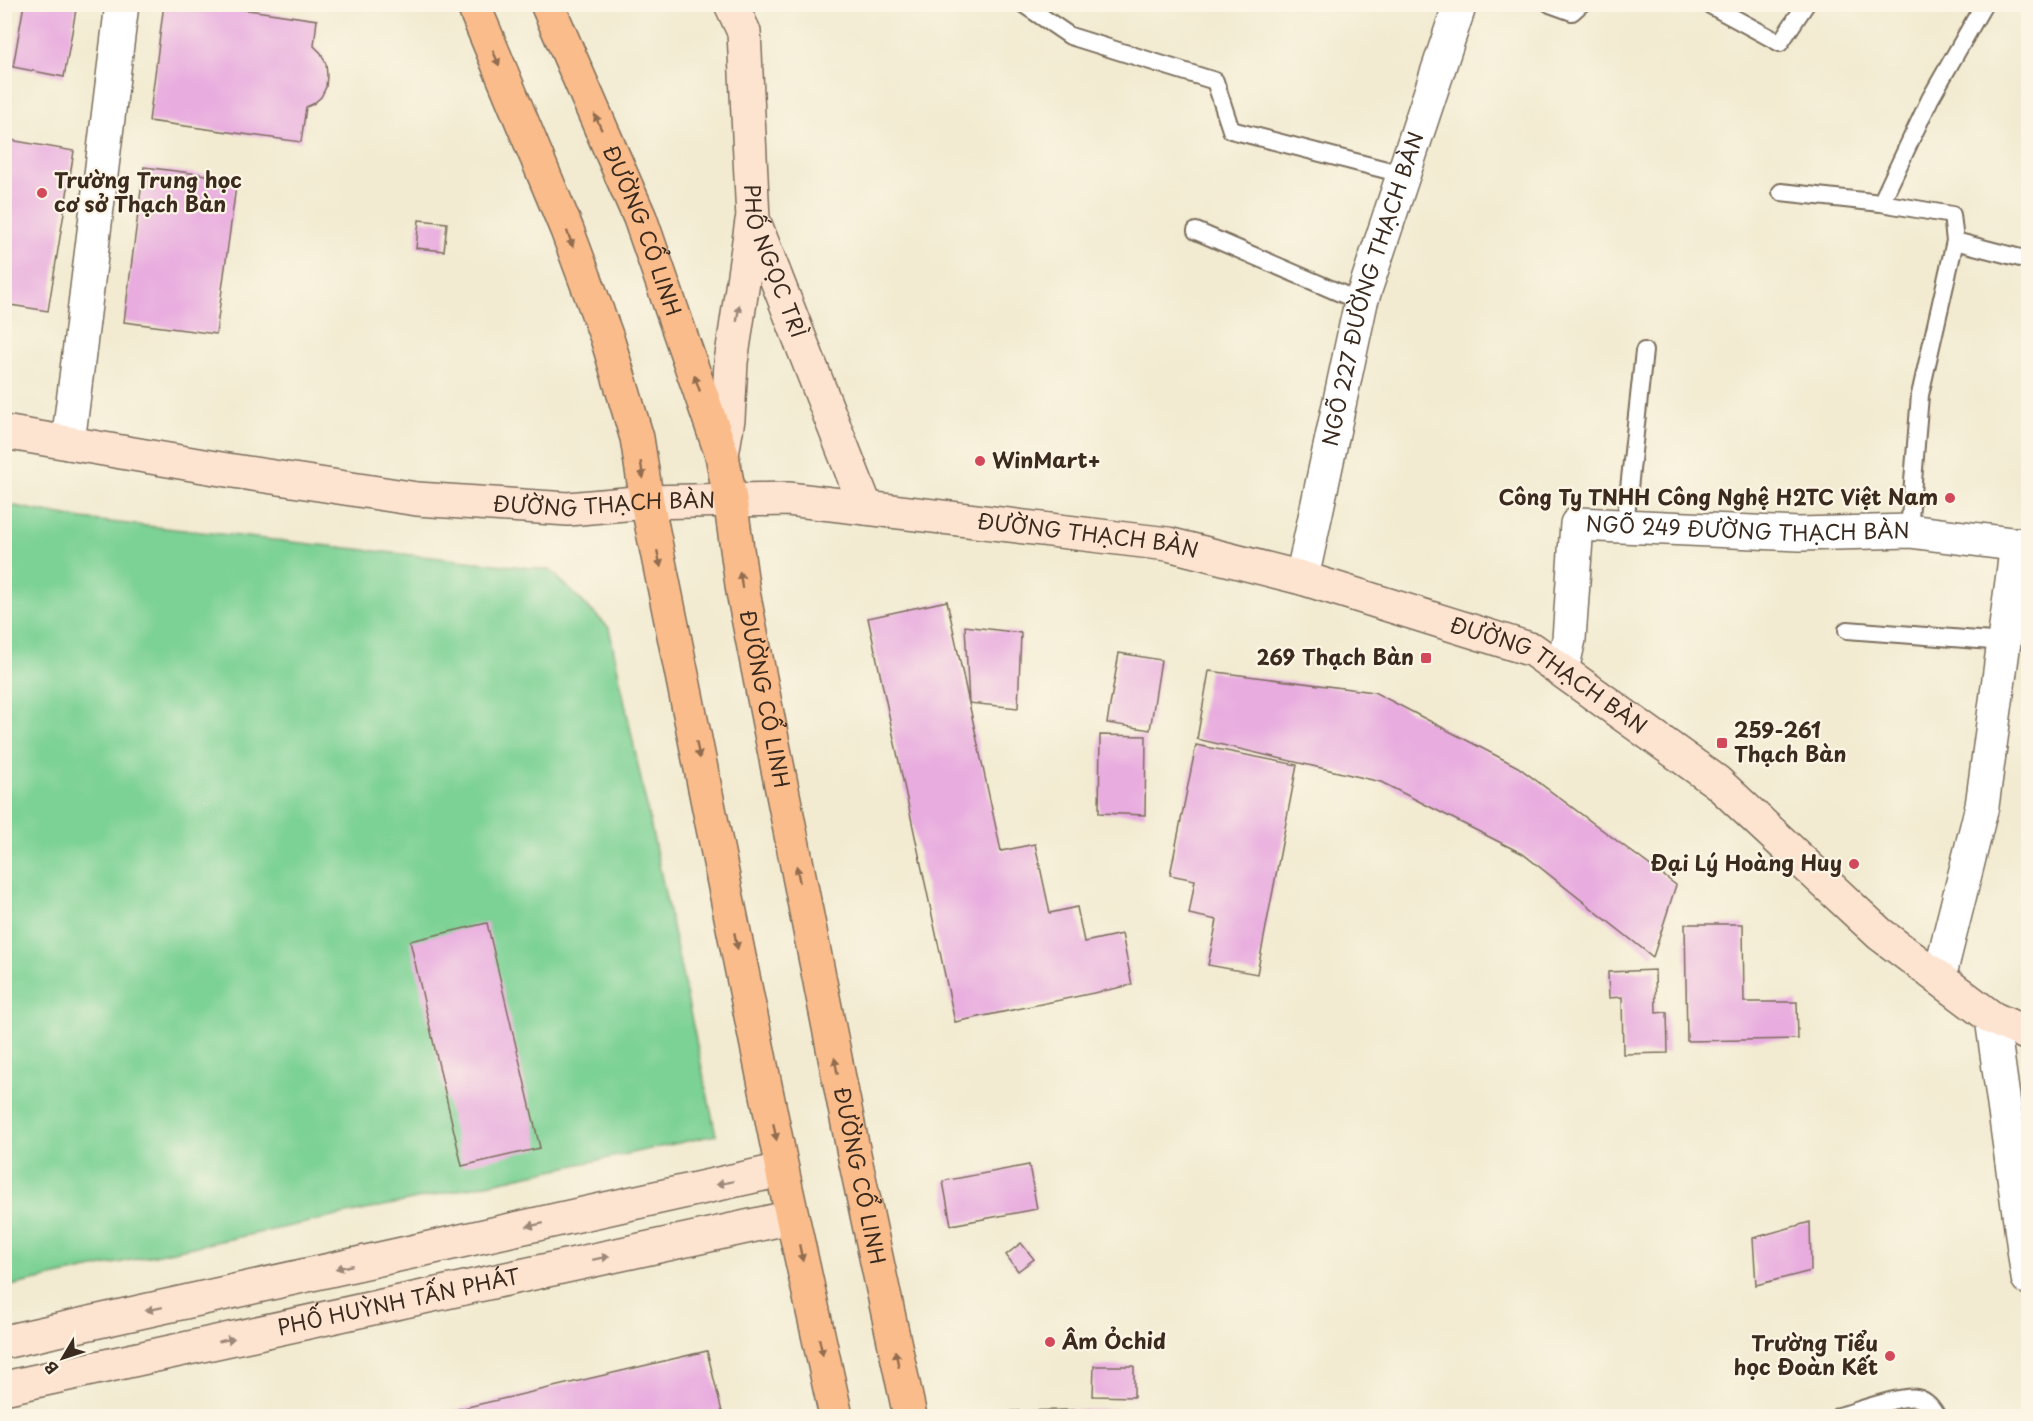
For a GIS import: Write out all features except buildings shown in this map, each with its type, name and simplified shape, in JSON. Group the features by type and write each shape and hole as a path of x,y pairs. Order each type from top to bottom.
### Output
{"main road":[{"path":"473,4 567,230 607,338 637,438 647,501 782,1170 837,1416"},
{"name":"ĐƯỜNG CỔ LINH","path":"547,4 640,218 722,455 745,604 851,1142 910,1416"}],"street":[{"path":"68,443 122,4"},
{"name":"NGÕ 227 ĐƯỜNG THẠCH BÀN","path":"1302,578 1361,302 1460,4"},
{"name":"PHỐ NGỌC TRÌ","path":"742,14 753,219 866,508"},
{"path":"722,455 728,419 731,362 753,219"},
{"name":"ĐƯỜNG THẠCH BÀN","path":"4,432 417,499 568,509 647,501 788,499 1168,544 1302,578 1533,650 1717,782 1880,934 1992,1018 2028,1034"},
{"name":"NGÕ 249 ĐƯỜNG THẠCH BÀN","path":"1562,670 1569,639 1577,524 1800,534 1909,531 2023,545"},
{"path":"1939,978 1982,806 2005,642 2023,545"},
{"path":"1992,1018 2028,1278"},
{"path":"4,1342 782,1170"},
{"name":"PHỐ HUỲNH TẤN PHÁT","path":"4,1388 792,1217"}],"lane":[{"path":"1023,4 1070,36 1215,81 1231,130 1402,174"},
{"path":"1550,4 1572,12 1581,4"},
{"path":"1708,4 1780,43 1806,4"},
{"path":"1881,203 1930,99 1984,4"},
{"path":"1781,192 1881,203 1952,214 1955,241 1920,394 1909,531"},
{"path":"1196,231 1361,302"},
{"path":"1955,241 2028,260"},
{"path":"1624,525 1644,351"},
{"path":"1847,630 2005,642"},
{"path":"1839,1416 1916,1397 1931,1406 1937,1416"}],"green space":[{"path":"4,504 82,519 550,570 609,628 716,1135 5,1287"}],"place":[{"name":"Trường Trung học cơ sở Thạch Bàn","path":"42,193"},
{"name":"WinMart+","path":"980,461"},
{"name":"Công Ty TNHH Công Nghệ H2TC Việt Nam","path":"1950,498"},
{"name":"269 Thạch Bàn","path":"1426,658"},
{"name":"259-261 Thạch Bàn","path":"1722,743"},
{"name":"Đại Lý Hoàng Huy","path":"1854,864"},
{"name":"Âm Ỏchid","path":"1050,1342"},
{"name":"Trường Tiểu học Đoàn Kết","path":"1890,1356"}]}
